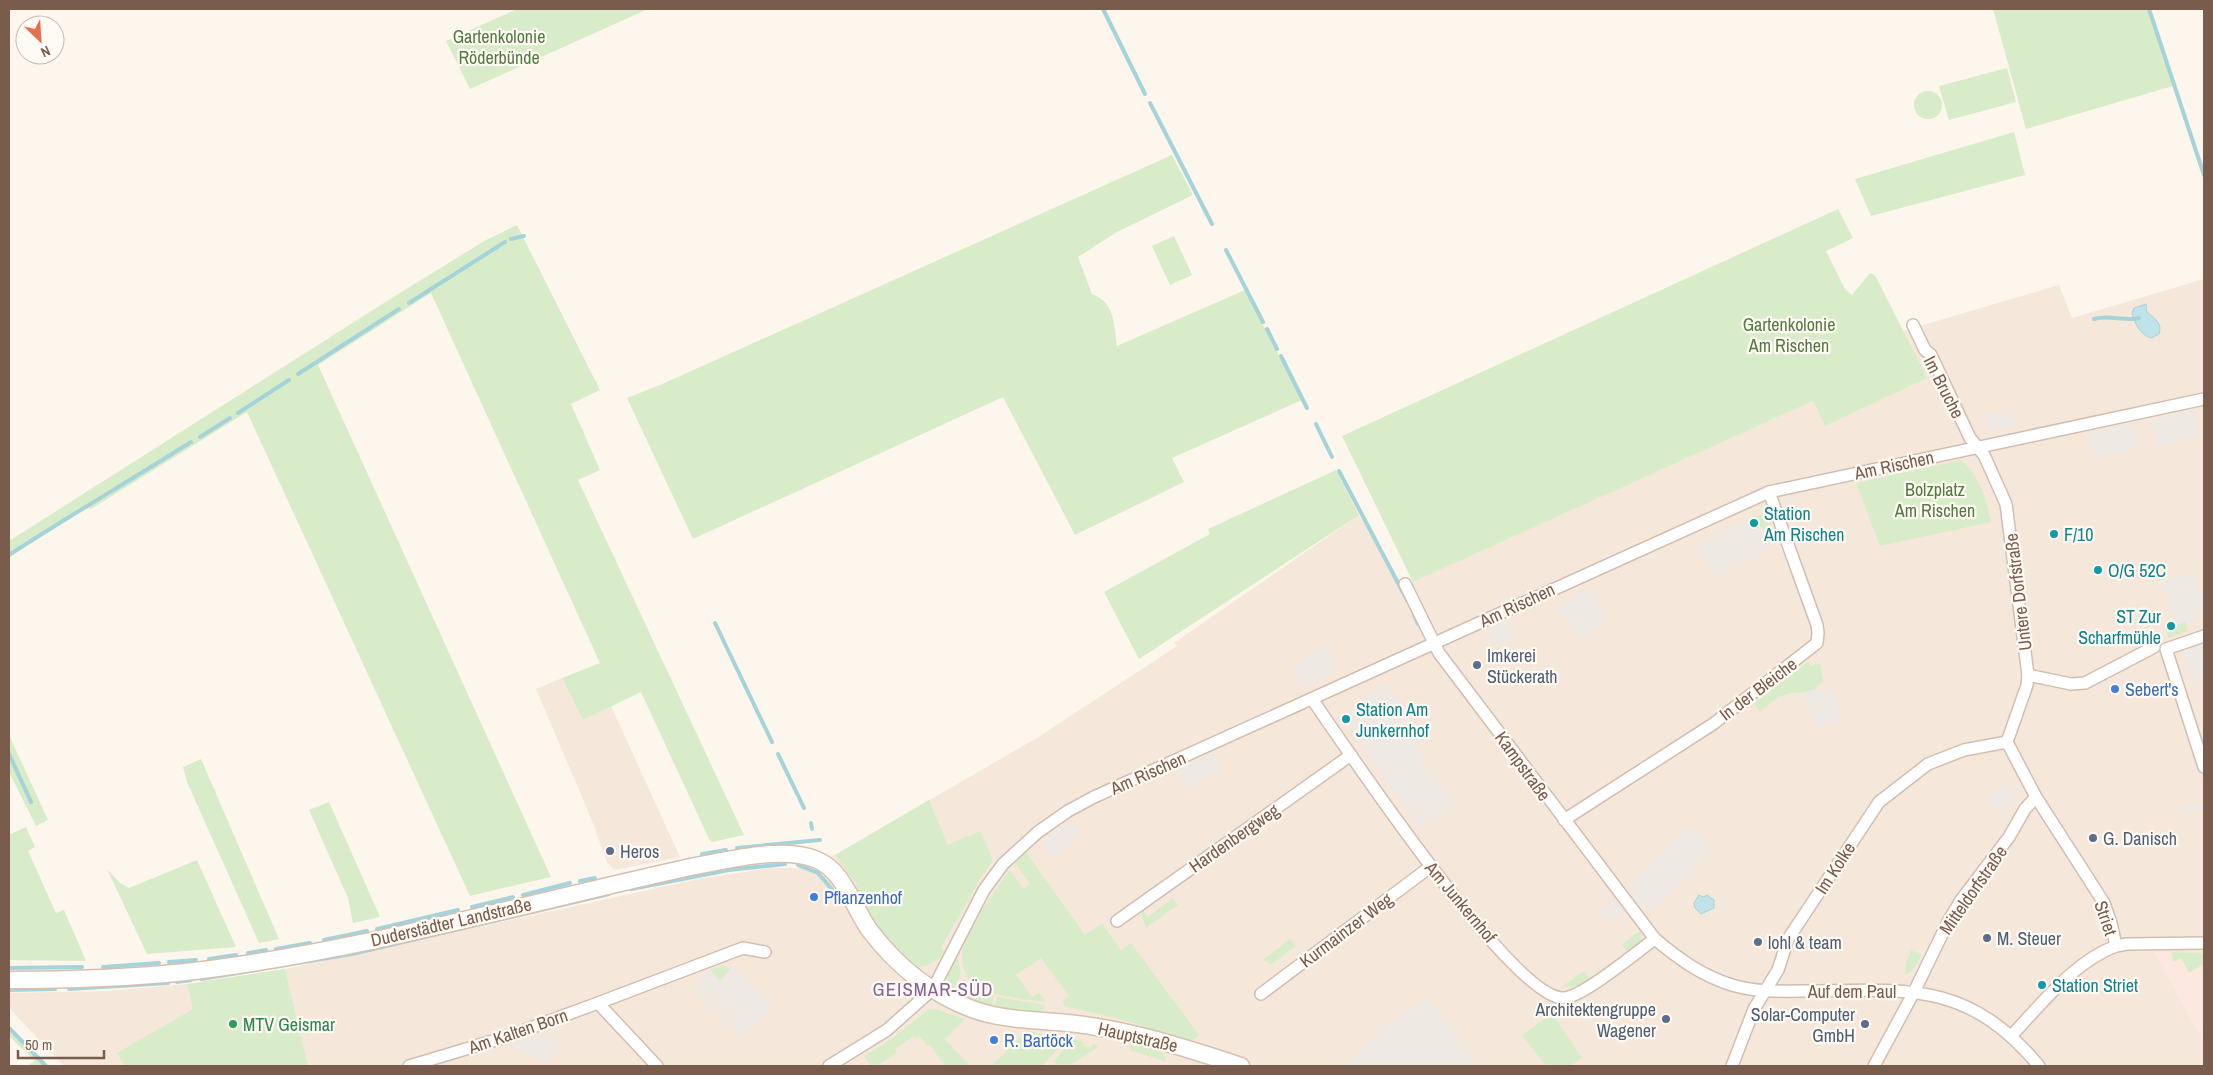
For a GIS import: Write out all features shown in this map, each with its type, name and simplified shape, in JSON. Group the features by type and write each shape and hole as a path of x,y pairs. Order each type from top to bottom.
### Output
{"main road":[{"name":"Duderstädter Landstraße","path":"9,980 137,977 282,957 401,934 695,866 769,855 805,856 822,862 837,876 861,916"},
{"name":"Hauptstraße","path":"861,916 889,955 933,989 951,1000 992,1015 1089,1025 1130,1032 1241,1066"}],"street":[{"name":"Im Bruche","path":"1913,325 1925,350 1931,355 1970,438 1977,447"},
{"name":"Am Rischen","path":"933,989 984,890 1003,864 1038,832 1068,811 1096,796 1769,492 2204,399"},
{"name":"Untere Dorfstraße","path":"1977,447 1984,455 2009,513 2028,675 2027,685 2007,742"},
{"name":"In der Bleiche","path":"1564,820 1713,724 1817,643 1817,625 1769,492"},
{"name":"Kampstraße","path":"1405,584 1439,653 1654,939"},
{"path":"2204,636 2166,649 2204,767"},
{"path":"2028,675 2071,684 2085,683 2154,647"},
{"name":"Am Junkernhof","path":"1312,699 1430,867 1477,924 1516,966 1549,994 1561,998 1572,997 1588,988 1654,939"},
{"name":"Striet","path":"2007,742 2036,798 2104,903 2116,946 2098,954 2084,964 2011,1036"},
{"name":"Im Kolke","path":"1732,1066 1754,1010 1778,970 1788,939 1878,802 1928,764 1964,750 2007,742"},
{"name":"Hardenbergweg","path":"1117,921 1351,756"},
{"name":"Mitteldorfstraße","path":"1874,1066 1956,908 2010,837 2025,810 2036,798"},
{"name":"Kurmainzer Weg","path":"1261,994 1430,867"},
{"name":"Auf dem Paul","path":"1654,939 1700,973 1733,986 1765,992 1882,990 1914,992 1951,1000 1975,1012 2011,1036 2038,1066"},
{"path":"2116,946 2127,944 2204,943"},
{"name":"Am Kalten Born","path":"409,1066 506,1037 743,948 765,952"},
{"path":"828,1066 887,1030 933,989"},
{"path":"598,1003 657,1066"}],"shaded area":[{"name":"GEISMAR-SÜD","path":"2204,279 2204,1066 64,1066 9,1008 9,993 106,991 187,984 285,969 698,879 771,868 797,868 835,855 1040,736 1177,646 1174,643 1359,515 1403,586 1813,401 1825,426 1926,378 1903,331 2059,285 2072,318"},
{"path":"2008,408 2015,427 1991,432 1984,413 1989,411 1990,415"},
{"path":"2194,410 2201,433 2158,447 2149,419"},
{"path":"2131,423 2139,446 2095,460 2086,433"},
{"path":"1755,517 1769,550 1713,576 1698,543"},
{"path":"2193,571 2204,603 2204,616 2176,625 2161,582"},
{"path":"1587,589 1609,618 1581,640 1558,611"},
{"path":"1508,620 1516,638 1496,647 1488,630"},
{"path":"2204,644 2204,679 2194,682 2183,650"},
{"path":"1327,647 1338,670 1302,687 1291,663"},
{"path":"562,678 583,720 611,706 680,857 614,870 607,862 591,818 536,689"},
{"path":"1386,684 1426,741 1415,749 1456,805 1422,829 1341,716"},
{"path":"1815,689 1822,692 1833,689 1841,720 1818,727 1801,692"},
{"path":"1213,753 1223,767 1189,791 1174,770"},
{"path":"2005,780 2015,799 2003,814 1987,801"},
{"path":"2201,800 2204,809 2183,816 2180,807"},
{"path":"1071,819 1082,835 1053,856 1042,840"},
{"path":"1691,825 1707,841 1705,844 1712,851 1651,913 1632,895 1638,889 1631,882"},
{"path":"1614,899 1625,912 1608,923 1599,910"},
{"path":"2154,952 2204,953 2204,1043"},
{"path":"735,966 774,1006 741,1038 694,990 702,982 695,975 710,970 720,980"},
{"path":"1428,995 1457,1033 1476,1066 1339,1066"},
{"path":"546,1033 557,1042 548,1063 515,1048 514,1044"}],"green space":[{"name":"Gartenkolonie Röderbünde","path":"517,9 648,9 470,89 446,41"},
{"path":"1993,9 2148,9 2173,86 2026,129"},
{"path":"2007,68 2016,102 1949,120 1939,86"},
{"path":"1928,91 1938,95 1942,105 1938,115 1928,119 1918,115 1914,105 1918,95"},
{"path":"2014,132 2025,175 1871,216 1855,179"},
{"path":"1172,155 1193,195 1117,232 1078,257 1092,294 1100,298 1109,308 1114,322 1117,346 1245,290 1302,400 1172,458 1184,482 1075,535 1003,397 693,539 627,398 660,385"},
{"name":"Gartenkolonie Am Rischen","path":"1838,209 1853,238 1826,251 1845,289 1852,295 1870,273 1875,275 1927,378 1825,426 1813,401 1413,582 1342,436"},
{"path":"517,225 600,390 571,404 600,470 578,480 744,835 712,842 709,839 641,692 583,720 562,678 600,663 431,293 318,365 551,877 470,896 247,412 91,509 86,508 9,557 9,541 395,296 486,240"},
{"path":"1174,236 1192,275 1170,285 1152,246"},
{"name":"Bolzplatz Am Rischen","path":"1961,460 1968,466 1978,481 1991,522 1880,546 1856,483"},
{"path":"1336,470 1359,515 1139,659 1104,592 1210,534 1208,529"},
{"path":"1765,513 1770,516 1772,524 1764,528 1759,526 1755,517"},
{"path":"2185,622 2188,631 2169,638 2166,630"},
{"path":"1808,662 1811,666 1820,663 1823,680 1819,685 1809,691 1791,693 1779,697 1760,712 1754,703"},
{"path":"9,735 48,820 36,826 9,772"},
{"path":"201,759 279,939 259,943 187,782 183,767"},
{"path":"929,800 948,845 980,831 993,860 981,877 941,948 946,951 945,954 928,965 919,967 908,963 875,927 853,888 857,885 835,855"},
{"path":"329,802 380,917 353,923 348,898 309,810"},
{"path":"26,827 35,847 28,851 56,913 64,910 86,961 9,960 9,835"},
{"path":"1026,852 1085,935 1102,923 1121,950 1131,943 1199,1035 1191,1042 1127,1021 1064,1006 1063,1000 1069,996 1041,958 1016,975 1032,997 1039,992 1046,1002 993,993 978,987 971,981 963,964 962,954 964,946 982,910 1010,870 1023,889 1030,884 1015,863"},
{"path":"197,860 236,947 147,954 107,869 120,883 129,888"},
{"path":"1173,898 1178,905 1146,928 1140,911 1142,909 1148,917"},
{"path":"1642,929 1641,942 1628,953 1622,944"},
{"path":"1290,939 1295,946 1271,965 1263,960"},
{"path":"1911,950 1922,955 1912,971 1905,975 1906,963"},
{"path":"2172,952 2204,953 2204,964 2189,973 2181,958 2173,962"},
{"path":"953,956 958,960 961,973 954,990 951,991 948,978"},
{"path":"725,965 730,970 720,981 710,970"},
{"name":"MTV Geismar","path":"285,969 308,1066 125,1066 117,1053 193,1009 187,984"},
{"path":"1584,971 1591,980 1578,986 1560,988"},
{"path":"967,982 981,993 994,996 991,1008 956,997 962,983"},
{"path":"997,997 1045,1005 1044,1009 1036,1015 994,1008"},
{"path":"929,1009 936,1009 965,1019 945,1039 970,1066 945,1066 930,1045 927,1046 920,1036 916,1038 914,1036 895,1049 897,1053 877,1066 871,1066 864,1056 887,1042"},
{"path":"1552,1013 1582,1058 1570,1066 1546,1066 1522,1035"},
{"path":"9,1025 48,1066 27,1066 35,1061 9,1036"},
{"path":"1027,1030 1055,1038 1057,1050 1042,1066 992,1066"},
{"path":"1068,1037 1083,1041 1084,1046 1091,1048 1093,1044 1097,1045 1097,1048 1069,1066 1059,1066 1054,1062 1063,1049 1064,1040"},
{"path":"1132,1039 1162,1052 1167,1062 1129,1050"}],"water":[{"path":"2146,304 2147,312 2157,321 2160,327 2159,334 2151,338 2138,328 2132,313 2134,308"},
{"path":"1699,895 1703,897 1707,895 1714,900 1714,908 1701,914 1695,908 1694,903"}],"waterway":[{"path":"1103,9 1145,94"},
{"path":"2149,9 2204,175"},
{"path":"1150,103 1212,224"},
{"path":"511,239 524,236"},
{"path":"409,303 505,242"},
{"path":"1226,250 1263,322"},
{"path":"298,374 399,309"},
{"path":"2094,319 2105,317 2139,318"},
{"path":"1267,329 1277,349"},
{"path":"1281,356 1307,408"},
{"path":"238,413 289,380"},
{"path":"200,437 230,418"},
{"path":"1316,424 1332,457"},
{"path":"9,555 191,442"},
{"path":"1339,471 1407,600"},
{"path":"1414,615 1418,624"},
{"path":"715,623 772,742"},
{"path":"9,754 31,802"},
{"path":"778,754 804,808"},
{"path":"811,823 812,829"},
{"path":"737,848 820,840"},
{"path":"702,854 726,850"},
{"path":"631,889 729,870 785,864"},
{"path":"798,865 818,873 836,894"},
{"path":"580,881 595,878"},
{"path":"523,895 570,883"},
{"path":"201,979 352,954 609,894"},
{"path":"472,907 513,897"},
{"path":"377,929 458,910"},
{"path":"324,940 367,931"},
{"path":"276,949 310,943"},
{"path":"248,953 266,950"},
{"path":"209,959 236,955"},
{"path":"169,962 196,960"},
{"path":"103,967 159,963"},
{"path":"9,968 82,967"},
{"path":"177,982 191,980"},
{"path":"69,989 168,983"},
{"path":"9,990 55,989"},
{"path":"9,1028 46,1066"}],"place":[{"name":"Station Am Rischen","path":"1754,523"},
{"name":"F/10","path":"2054,534"},
{"name":"O/G 52C","path":"2098,570"},
{"name":"ST Zur Scharfmühle","path":"2171,626"},
{"name":"Imkerei Stückerath","path":"1477,665"},
{"name":"Sebert's","path":"2115,689"},
{"name":"Station Am Junkernhof","path":"1346,719"},
{"name":"G. Danisch","path":"2093,838"},
{"name":"Heros","path":"610,851"},
{"name":"Pflanzenhof","path":"814,897"},
{"name":"M. Steuer","path":"1987,938"},
{"name":"lohl & team","path":"1758,942"},
{"name":"Station Striet","path":"2042,985"},
{"name":"Architektengruppe Wagener","path":"1666,1019"},
{"name":"MTV Geismar","path":"233,1024"},
{"name":"Solar-Computer GmbH","path":"1865,1024"},
{"name":"R. Bartöck","path":"994,1040"}],"district":[{"name":"GEISMAR-SÜD","path":"933,989"}]}
